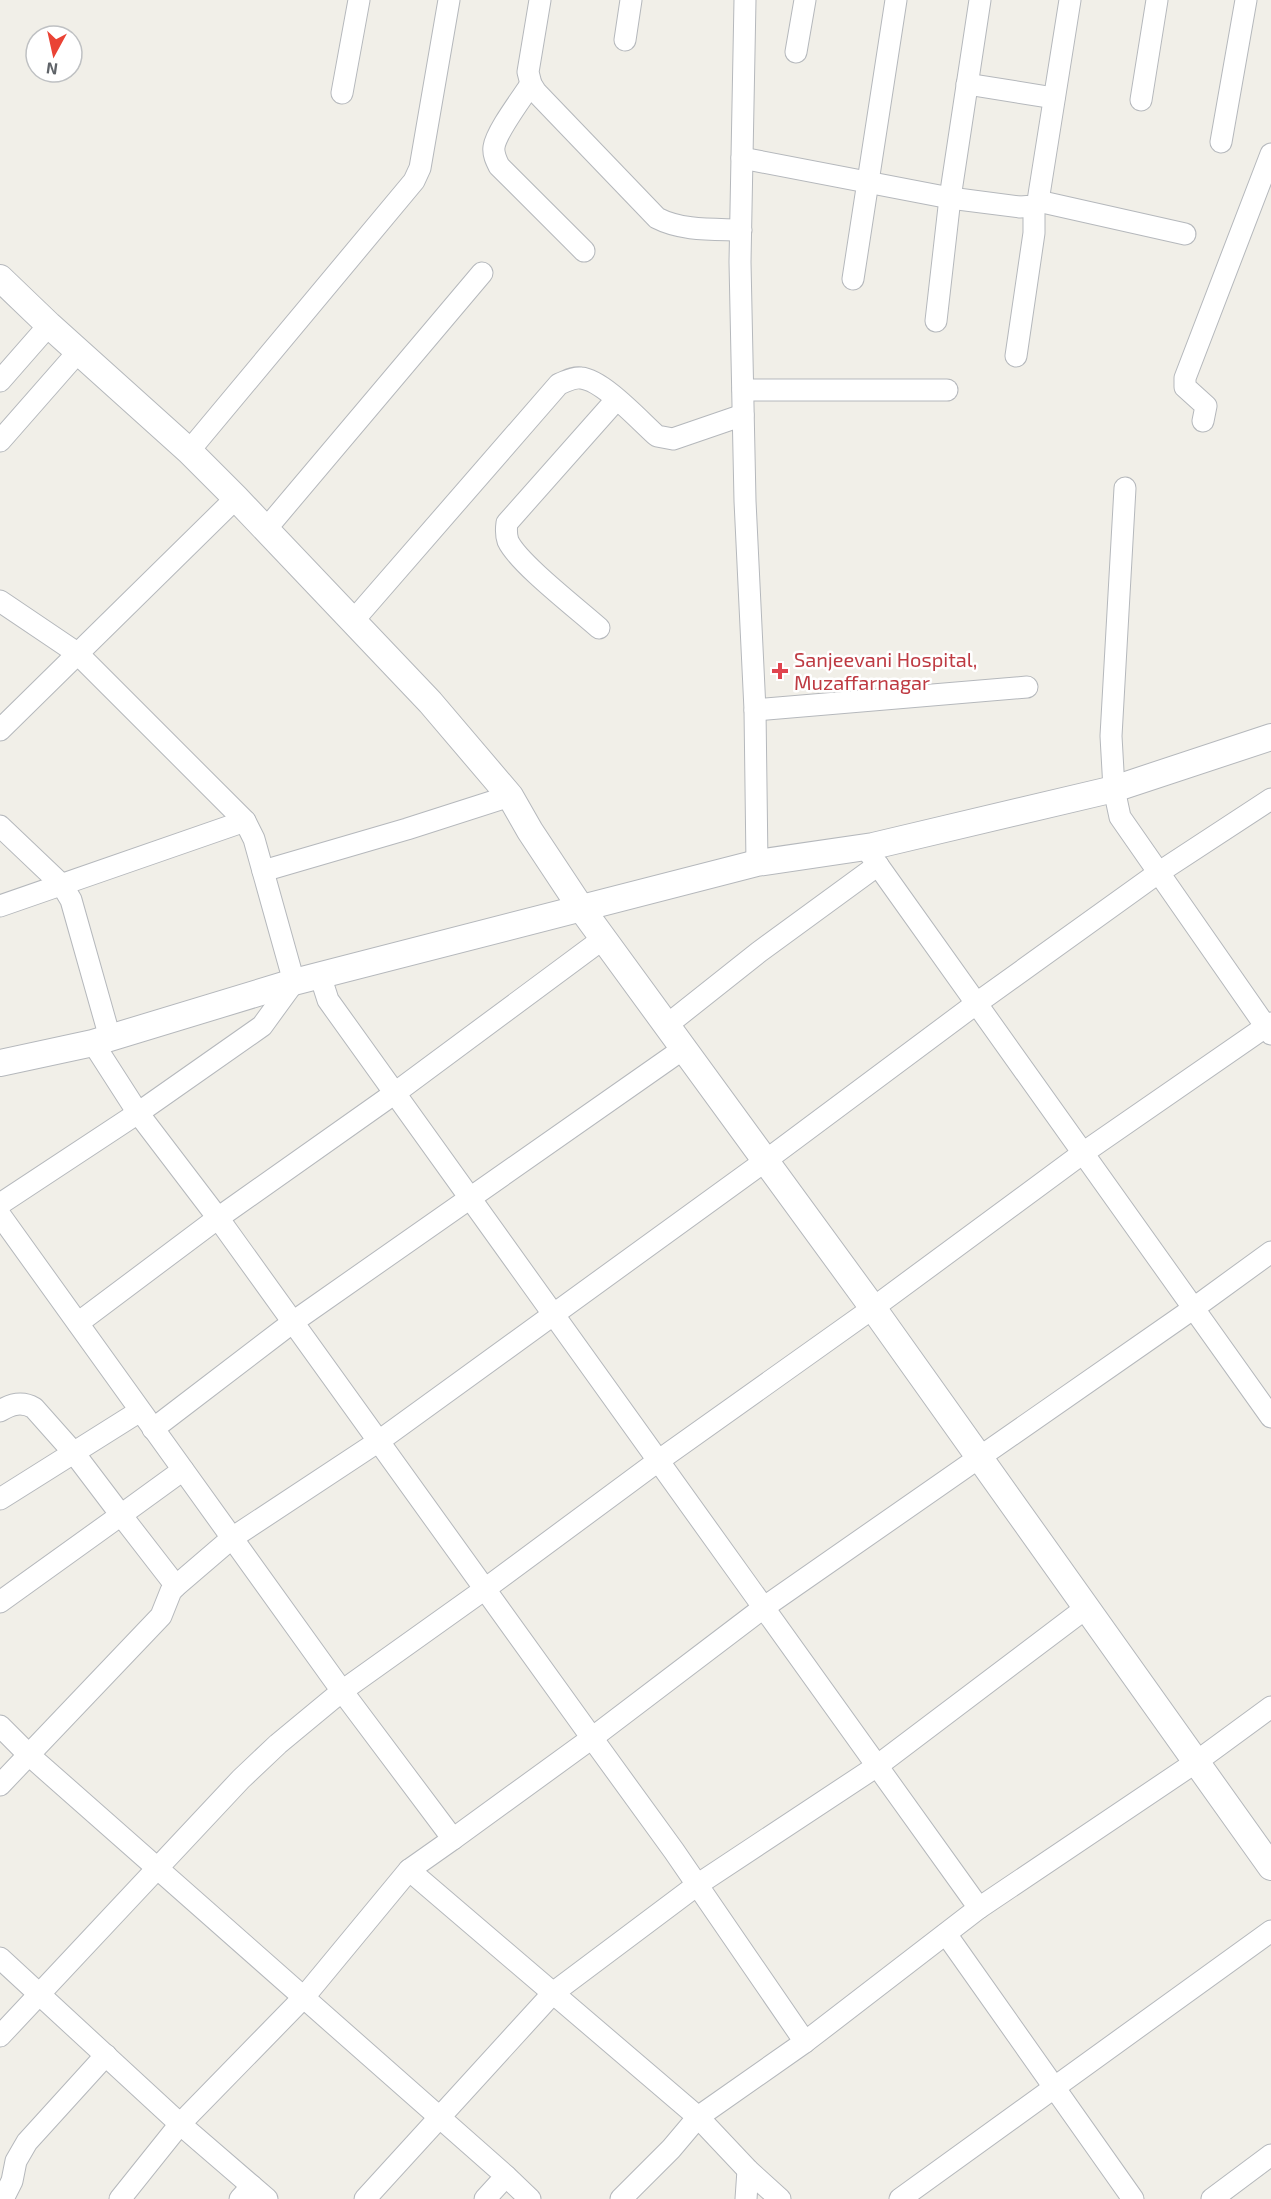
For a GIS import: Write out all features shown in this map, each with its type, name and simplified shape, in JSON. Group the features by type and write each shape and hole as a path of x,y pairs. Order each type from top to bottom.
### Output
{"street":[{"path":"342,93 359,0"},
{"path":"189,452 414,181 420,168 449,0"},
{"path":"540,0 528,72 536,92 657,218 666,223 681,226 741,230"},
{"path":"625,40 632,0"},
{"path":"745,0 741,230 743,415 755,710 757,863"},
{"path":"796,52 805,0"},
{"path":"853,279 896,0"},
{"path":"936,321 950,198 980,0"},
{"path":"1016,356 1034,233 1036,204 1070,0"},
{"path":"1141,100 1157,0"},
{"path":"1221,142 1246,0"},
{"path":"531,84 498,136 494,147 495,158 499,166 584,251"},
{"path":"967,84 1054,98"},
{"path":"1203,421 1206,406 1185,387 1185,378 1271,154"},
{"path":"742,158 950,198 1020,207 1036,204 1185,234"},
{"path":"266,529 482,273"},
{"path":"0,278 236,498 430,702 510,796 530,831 581,908 873,1308 1271,1867"},
{"path":"0,381 49,325"},
{"path":"0,441 78,352"},
{"path":"353,621 559,384 572,378 587,379 599,385 657,436 667,439 673,439 743,415"},
{"path":"743,390 947,390"},
{"path":"599,628 529,566 512,547 506,532 507,523 616,400"},
{"path":"0,2036 241,1779 278,1744 342,1691 873,1308 1083,1153 1269,1028 1120,817 1114,789 1112,736 1125,488"},
{"path":"3,721 77,653 236,498"},
{"path":"0,601 77,653 245,821 254,839 294,982"},
{"path":"755,710 1027,687"},
{"path":"0,1063 102,1040 294,982 757,863 871,856 1114,789 1271,737"},
{"path":"263,871 510,796"},
{"path":"0,1785 161,1616 171,1591 231,1538 378,1441 765,1161 977,1003 1158,873 1271,799"},
{"path":"0,906 245,821"},
{"path":"0,826 62,885 71,900 102,1040 138,1113 218,1218 592,1738 805,2042"},
{"path":"871,856 1271,1417"},
{"path":"667,1025 759,952 871,856"},
{"path":"78,1323 218,1218 395,1093 604,938"},
{"path":"320,975 328,999 979,1908"},
{"path":"0,1204 138,1113 262,1026 294,982"},
{"path":"153,1429 293,1322 683,1049"},
{"path":"0,1215 342,1691 453,1839"},
{"path":"120,2199 180,2124 304,1997 409,1870 592,1738 763,1608 1271,1252"},
{"path":"0,1411 7,1407 27,1404 34,1408 74,1453 176,1586"},
{"path":"0,1499 141,1411"},
{"path":"0,1602 183,1470"},
{"path":"365,2199 553,1993 697,1885 877,1766 1086,1608"},
{"path":"621,2199 698,2117 805,2042 979,1908 1196,1762 1271,1707"},
{"path":"0,1726 29,1755 530,2199"},
{"path":"409,1870 698,2117 747,2170 780,2199"},
{"path":"900,2199 1054,2090 1271,1931"},
{"path":"946,1934 1133,2199"},
{"path":"0,1958 180,2124 253,2195"},
{"path":"3,2199 12,2181 16,2161 27,2142 106,2055"},
{"path":"1212,2199 1271,2155"},
{"path":"746,2199 747,2170"},
{"path":"485,2199 506,2176"}],"place":[{"name":"Sanjeevani Hospital, Muzaffarnagar","path":"780,671"}]}
